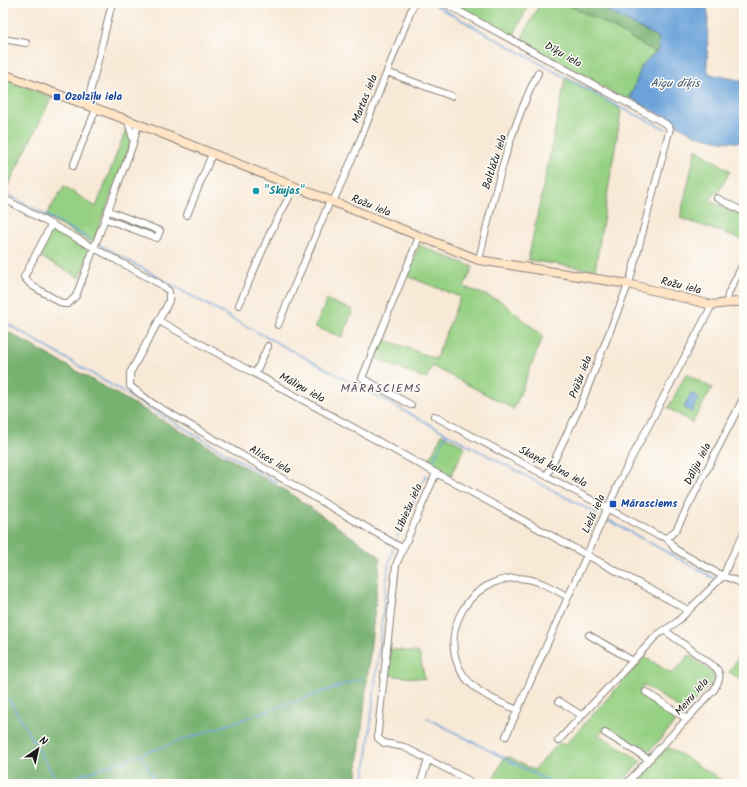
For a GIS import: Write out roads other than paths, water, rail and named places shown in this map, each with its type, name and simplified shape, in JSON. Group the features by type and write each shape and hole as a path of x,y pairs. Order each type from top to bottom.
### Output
{"street":[{"path":"87,105 112,3"},
{"name":"Martas iela","path":"278,325 387,72 414,3"},
{"name":"Dīķu iela","path":"444,3 531,49 666,124 670,128"},
{"path":"3,39 26,43"},
{"path":"387,72 451,96"},
{"name":"Baltlāču iela","path":"479,260 496,188 526,96 538,73"},
{"name":"Rožu iela","path":"3,74 138,124 479,260 628,284 712,305 744,301"},
{"path":"73,166 96,109"},
{"path":"128,121 134,141"},
{"path":"51,225 24,277 31,285 63,304 68,304 76,296 106,219 134,141 138,124"},
{"name":"Prūšu iela","path":"547,475 580,407 628,284 670,128"},
{"path":"187,215 212,154"},
{"path":"239,306 270,233 295,186"},
{"path":"3,198 165,287 170,295 160,321"},
{"path":"717,198 744,212"},
{"path":"106,219 157,238 160,231 109,211"},
{"path":"411,405 362,378 419,237"},
{"path":"727,303 728,294 744,262"},
{"name":"Lielā iela","path":"506,736 607,508 712,305"},
{"name":"Māliņu iela","path":"160,321 436,473"},
{"name":"Alises iela","path":"160,321 130,373 130,386 152,403 402,548"},
{"path":"255,374 268,346"},
{"name":"Dāliju iela","path":"667,538 676,530 744,397"},
{"name":"Skaņā kalna iela","path":"434,416 607,508 667,538 675,549 719,574 744,584"},
{"path":"436,473 688,610"},
{"name":"Lībiešu iela","path":"436,473 402,548 396,565 378,738 384,743 404,747 468,780"},
{"path":"558,741 657,635 677,622 724,575 728,562 744,533"},
{"path":"518,710 476,689 462,672 456,660 454,638 454,627 458,617 469,600 478,591 502,580 527,579 568,597"},
{"name":"Meiru iela","path":"626,784 714,690 720,677 719,672 664,630"},
{"path":"589,635 633,661"},
{"path":"646,692 687,719"},
{"path":"559,700 581,715"},
{"path":"605,733 648,759"},
{"path":"420,784 428,760"}],"water":[{"name":"Aigu dīķis","path":"592,3 705,3 708,12 707,69 710,74 744,81 744,143 722,141 695,135 630,98 642,65 658,50 659,38"},
{"path":"691,393 699,397 692,412 684,408"}],"waterway":[{"path":"431,3 617,106 666,129"},
{"path":"3,192 90,239"},
{"path":"100,245 233,319 597,514"},
{"path":"3,321 277,483"},
{"path":"432,463 447,433"},
{"path":"397,537 426,475"},
{"path":"608,520 714,578"},
{"path":"364,784 388,567 393,548"},
{"path":"58,783 363,678"},
{"path":"8,698 58,783"},
{"path":"427,718 554,784"},
{"path":"141,755 157,784"}],"place":[{"name":"Ozolzīļu iela","path":"57,97"},
{"name":"\"Skujas\"","path":"256,191"},
{"name":"Mārasciems","path":"613,504"}],"district":[{"name":"MĀRASCIEMS","path":"381,388"}]}
